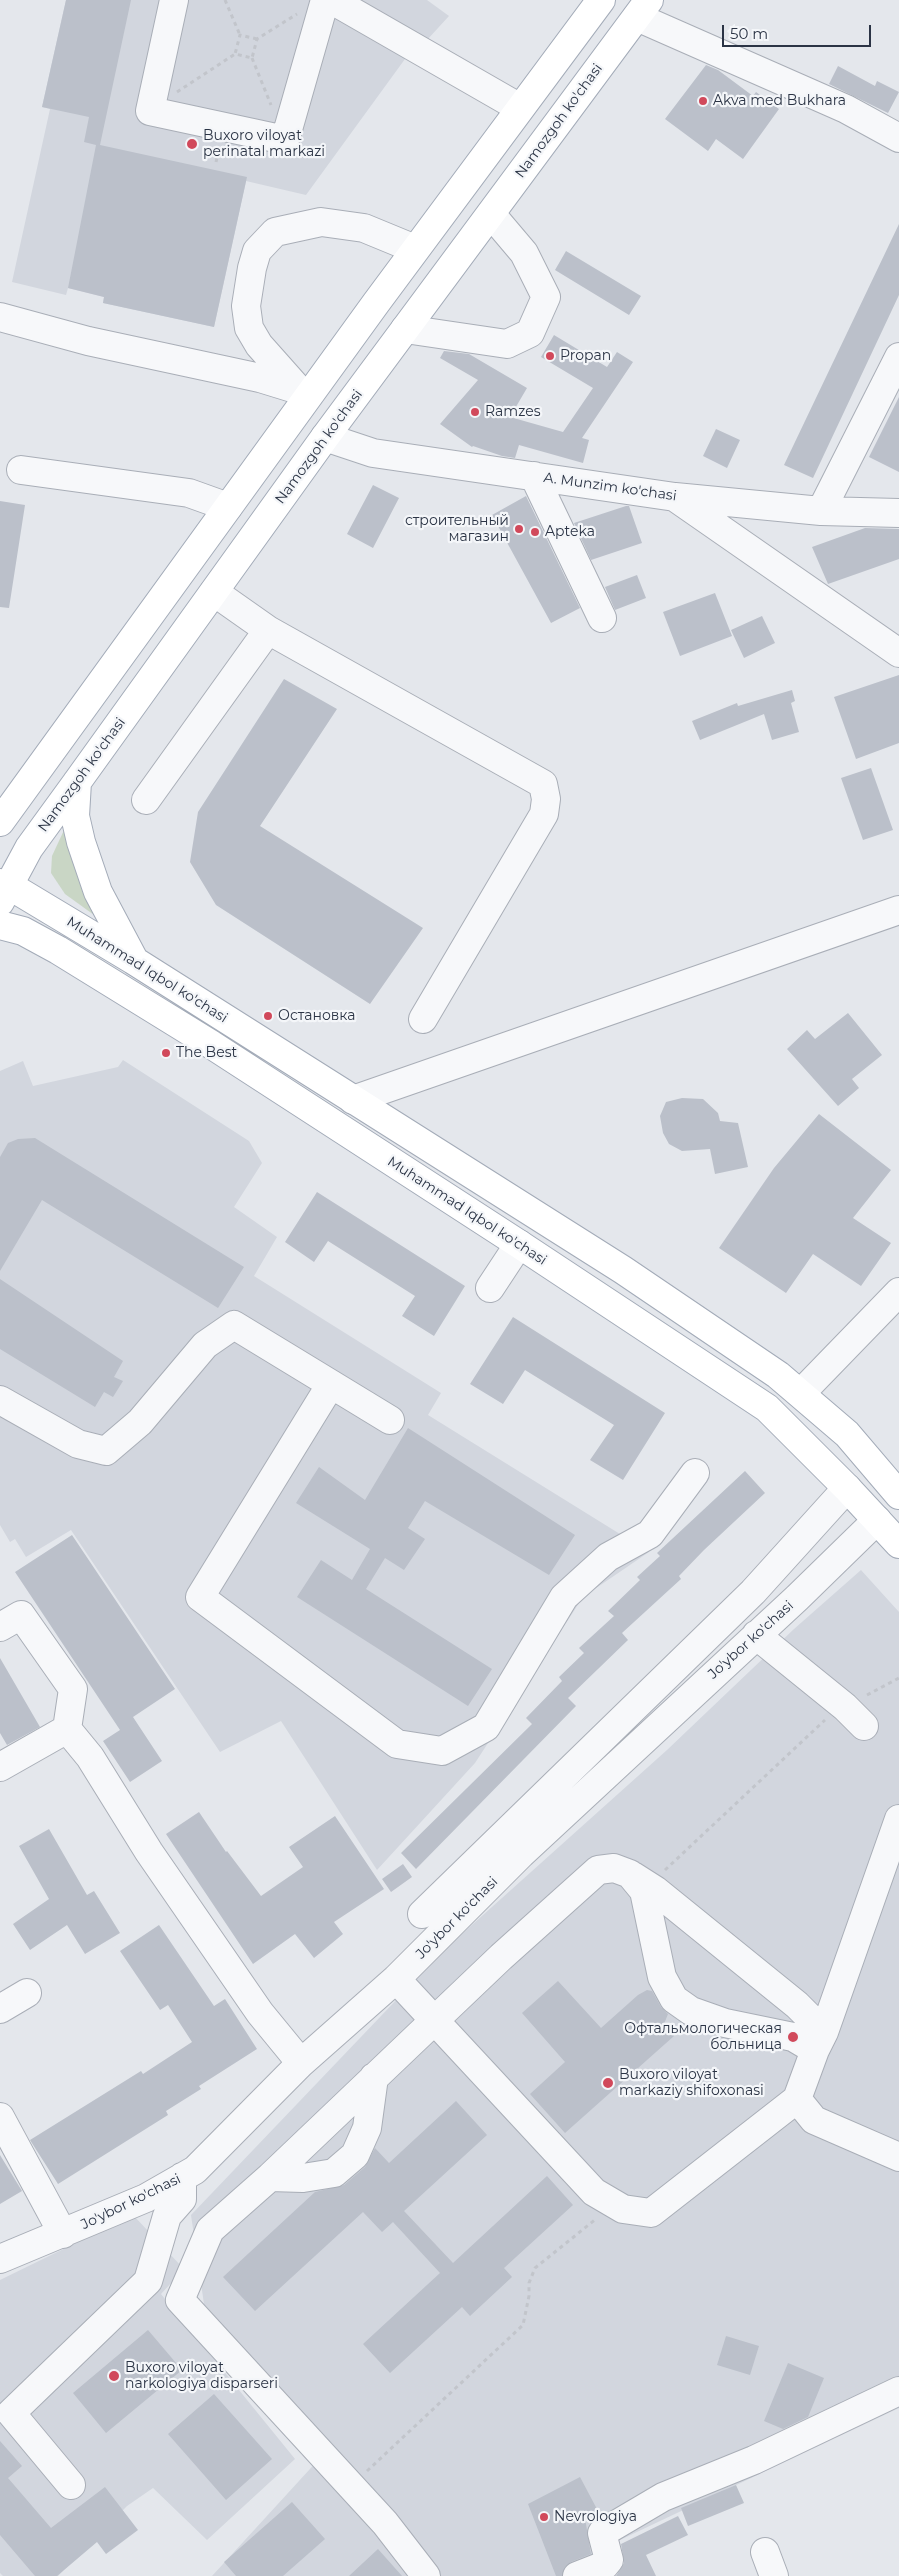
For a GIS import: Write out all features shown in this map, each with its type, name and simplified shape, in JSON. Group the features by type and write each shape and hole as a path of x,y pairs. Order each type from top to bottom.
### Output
{"main road":[{"path":"0,822 228,507 303,393 415,249 600,0"},
{"name":"Namozgoh ko'chasi","path":"3,890 29,848 325,437 643,8"},
{"path":"77,782 75,816 80,842 98,892 133,960"},
{"name":"Muhammad Iqbol ko'chasi","path":"3,890 133,960 623,1270 801,1393 847,1434 899,1495"},
{"name":"Muhammad Iqbol ko'chasi","path":"0,925 23,931 58,950 212,1045 519,1244 767,1408 847,1488 899,1544"}],"street":[{"path":"174,0 150,110 285,140 314,5"},
{"path":"332,0 520,108"},
{"path":"643,8 846,109 899,138"},
{"path":"406,329 507,344 530,333 546,297 524,253 491,214"},
{"path":"303,393 259,345 249,328 246,306 252,268 258,251 275,232 321,222 364,228 415,249"},
{"path":"0,316 88,340 260,378 303,393"},
{"path":"821,511 899,357"},
{"name":"A. Munzim ko'chasi","path":"325,437 373,453 675,497 821,511 899,513"},
{"path":"21,470 189,493 228,507"},
{"path":"534,476 602,618"},
{"path":"675,497 899,653"},
{"path":"214,592 268,630 542,784 546,799 544,814 423,1019"},
{"path":"146,800 268,630"},
{"path":"353,1100 899,910"},
{"path":"490,1288 519,1244"},
{"path":"801,1393 899,1292"},
{"path":"0,1400 78,1444 106,1451 140,1422 205,1345 234,1325 390,1420"},
{"path":"331,1384 200,1597 397,1744 442,1751 486,1727 564,1597 608,1557 650,1534 695,1473"},
{"path":"422,1914 753,1592 847,1488"},
{"name":"Jo'ybor ko'chasi","path":"0,2259 146,2198 195,2170 301,2063 396,1979 521,1854 756,1635 876,1520"},
{"path":"0,1628 21,1615 73,1690 67,1729 90,1757 150,1852 260,2013 301,2063"},
{"path":"756,1635 846,1707 864,1726"},
{"path":"0,1767 67,1729"},
{"path":"396,1979 594,2192 623,2209 651,2213 797,2099 820,2041 899,1819"},
{"path":"426,2576 385,2523 180,2300 210,2230 270,2178 374,2077 598,1870 614,1868 639,1880 797,2005 820,2041"},
{"path":"639,1880 644,1891 662,1977 674,1999 691,2011 725,2023 820,2041"},
{"path":"0,2009 27,1993"},
{"path":"270,2178 303,2178 334,2172 355,2155 367,2128 374,2077"},
{"path":"797,2099 814,2120 899,2157"},
{"path":"0,2117 63,2234"},
{"path":"71,2484 11,2414 148,2281 166,2216 182,2199 182,2177"},
{"path":"577,2576 605,2565 608,2560 602,2533 663,2497 754,2460 899,2391"}],"path":[{"path":"150,110 235,54 240,34 225,0"},
{"path":"285,140 252,58 257,39 314,5"},
{"path":"240,34 257,39"},
{"path":"235,54 252,58"},
{"path":"639,1880 832,1714 899,1678"},
{"path":"351,2486 524,2325 529,2296 528,2283 536,2268 613,2204"}],"shaded area":[{"name":"Buxoro viloyat perinatal markazi","path":"66,0 427,0 449,16 427,40 421,37 306,195 246,181 214,327 103,303 104,297 68,288 66,295 12,282 50,109 42,107"},
{"path":"123,1060 249,1141 262,1163 234,1207 277,1237 254,1276 441,1393 428,1415 649,1552 583,1597 475,1763 377,1870 281,1721 220,1752 71,1530 26,1557 15,1539 10,1542 0,1525 0,1071 23,1061 33,1086 118,1067"},
{"name":"Buxoro viloyat markaziy shifoxonasi","path":"861,1570 899,1612 899,2408 603,2548 611,2576 212,2576 331,2446 205,2311 191,2215 444,1950 667,1750 794,1629"},
{"name":"Buxoro viloyat narkologiya disparseri","path":"133,2215 184,2269 161,2294 295,2459 207,2540 153,2488 127,2506 58,2576 3,2576 0,2573 0,2280"}],"green space":[{"path":"65,828 101,920 65,894 51,873 52,856"}],"building":[{"name":"Buxoro viloyat perinatal markazi","path":"66,0 131,0 100,145 247,177 214,327 103,303 104,297 68,288 96,145 84,142 89,117 42,107"},
{"path":"706,65 718,70 753,96 756,92 779,109 743,159 716,139 708,151 665,119"},
{"path":"838,66 875,86 877,81 899,92 888,113 829,84"},
{"path":"899,224 899,295 813,478 784,465"},
{"path":"566,251 641,296 629,315 555,270"},
{"path":"554,335 607,367 617,352 633,362 582,438 589,440 583,463 519,445 515,458 502,456 472,447 440,424 478,380 440,358 444,351 469,354 527,388 510,417 563,432 593,388 541,357"},
{"path":"899,397 899,472 869,457"},
{"path":"716,429 740,440 727,468 703,456"},
{"path":"373,485 399,498 373,548 347,534"},
{"path":"526,496 580,608 551,623 492,515"},
{"path":"0,501 25,505 9,608 0,607"},
{"path":"629,506 642,543 591,560 574,523"},
{"path":"865,528 899,529 899,559 828,584 812,547"},
{"path":"637,575 646,598 615,610 605,587"},
{"path":"715,593 732,636 680,656 663,612"},
{"path":"762,616 775,643 744,658 731,630"},
{"path":"899,675 899,743 856,759 834,697"},
{"path":"284,679 337,709 260,826 423,928 370,1004 216,905 190,862 198,812"},
{"path":"792,690 795,701 791,703 799,732 772,740 764,714 700,740 692,721 737,703 738,706"},
{"path":"871,768 893,830 863,840 841,778"},
{"path":"848,1013 882,1055 852,1079 859,1088 838,1106 787,1049 807,1030 815,1039"},
{"path":"682,1098 703,1099 718,1113 720,1121 738,1123 748,1167 715,1174 710,1149 682,1151 669,1144 663,1133 660,1116 666,1102"},
{"path":"819,1114 891,1170 853,1218 891,1243 861,1286 813,1254 786,1293 719,1248 774,1168"},
{"path":"35,1138 244,1267 218,1308 42,1200 0,1271 0,1157 8,1143 18,1139"},
{"path":"317,1192 465,1286 434,1336 402,1316 415,1296 328,1241 314,1262 285,1242"},
{"path":"0,1279 123,1361 114,1377 123,1381 113,1397 104,1392 95,1407 0,1349"},
{"path":"513,1317 665,1413 623,1480 590,1460 614,1425 525,1370 503,1404 470,1384"},
{"path":"408,1428 575,1535 549,1575 425,1501 408,1528 425,1539 404,1570 385,1558 366,1589 492,1669 468,1706 297,1597 321,1560 352,1580 370,1549 296,1503 319,1467 365,1500"},
{"path":"745,1471 765,1493 704,1550 679,1576 681,1579 622,1633 628,1640 568,1698 576,1706 416,1869 401,1853 532,1724 526,1718 562,1681 559,1677 584,1653 579,1648 614,1616 608,1611 640,1580 637,1577 660,1556 657,1553"},
{"path":"72,1535 175,1689 133,1717 162,1761 130,1782 103,1741 120,1730 15,1572"},
{"path":"0,1658 40,1727 7,1745 0,1733"},
{"path":"199,1812 226,1852 261,1896 303,1867 289,1847 335,1816 384,1889 334,1922 343,1934 314,1958 295,1934 253,1964 166,1834"},
{"path":"49,1829 87,1895 94,1891 120,1933 85,1954 67,1925 30,1950 13,1924 49,1899 19,1846"},
{"path":"403,1864 412,1877 391,1892 382,1879"},
{"path":"159,1925 214,2006 225,1999 257,2049 199,2086 201,2089 166,2111 168,2115 58,2184 30,2140 141,2071 143,2074 192,2042 168,2005 160,2010 120,1951"},
{"path":"558,1981 601,2028 638,1995 647,1990 652,1991 661,2007 668,2014 664,2024 674,2036 565,2133 530,2094 565,2062 522,2013"},
{"path":"456,2101 487,2135 404,2211 453,2263 547,2176 573,2205 504,2268 512,2277 470,2316 462,2307 390,2373 363,2344 440,2273 393,2222 382,2232 363,2212 255,2311 223,2277 315,2192 344,2185 365,2167 375,2148 389,2163"},
{"path":"0,2155 22,2191 0,2204"},
{"path":"148,2330 182,2370 106,2433 73,2393"},
{"path":"726,2336 759,2346 750,2375 717,2365"},
{"path":"788,2363 824,2378 808,2417 783,2429 764,2421"},
{"path":"214,2394 272,2459 226,2500 168,2434"},
{"path":"0,2441 22,2466 8,2478 51,2528 105,2487 138,2530 106,2554 97,2542 57,2576 35,2576 0,2535"},
{"path":"580,2477 598,2511 585,2518 591,2554 571,2562 565,2567 562,2576 556,2576 528,2504"},
{"path":"736,2485 744,2503 688,2526 681,2508"},
{"path":"292,2502 325,2539 283,2576 236,2576 224,2562"},
{"path":"678,2516 688,2535 646,2555 656,2576 616,2576 624,2563 621,2544"},
{"path":"378,2549 402,2576 349,2576"}],"place":[{"name":"Akva med Bukhara","path":"703,101"},
{"name":"Buxoro viloyat perinatal markazi","path":"192,144"},
{"name":"Propan","path":"550,356"},
{"name":"Ramzes","path":"475,412"},
{"name":"строительный магазин","path":"519,529"},
{"name":"Apteka","path":"535,532"},
{"name":"Остановка","path":"268,1016"},
{"name":"The Best","path":"166,1053"},
{"name":"Офтальмологическая больница","path":"793,2037"},
{"name":"Buxoro viloyat markaziy shifoxonasi","path":"608,2083"},
{"name":"Buxoro viloyat narkologiya disparseri","path":"114,2376"},
{"name":"Nevrologiya","path":"544,2517"}]}
